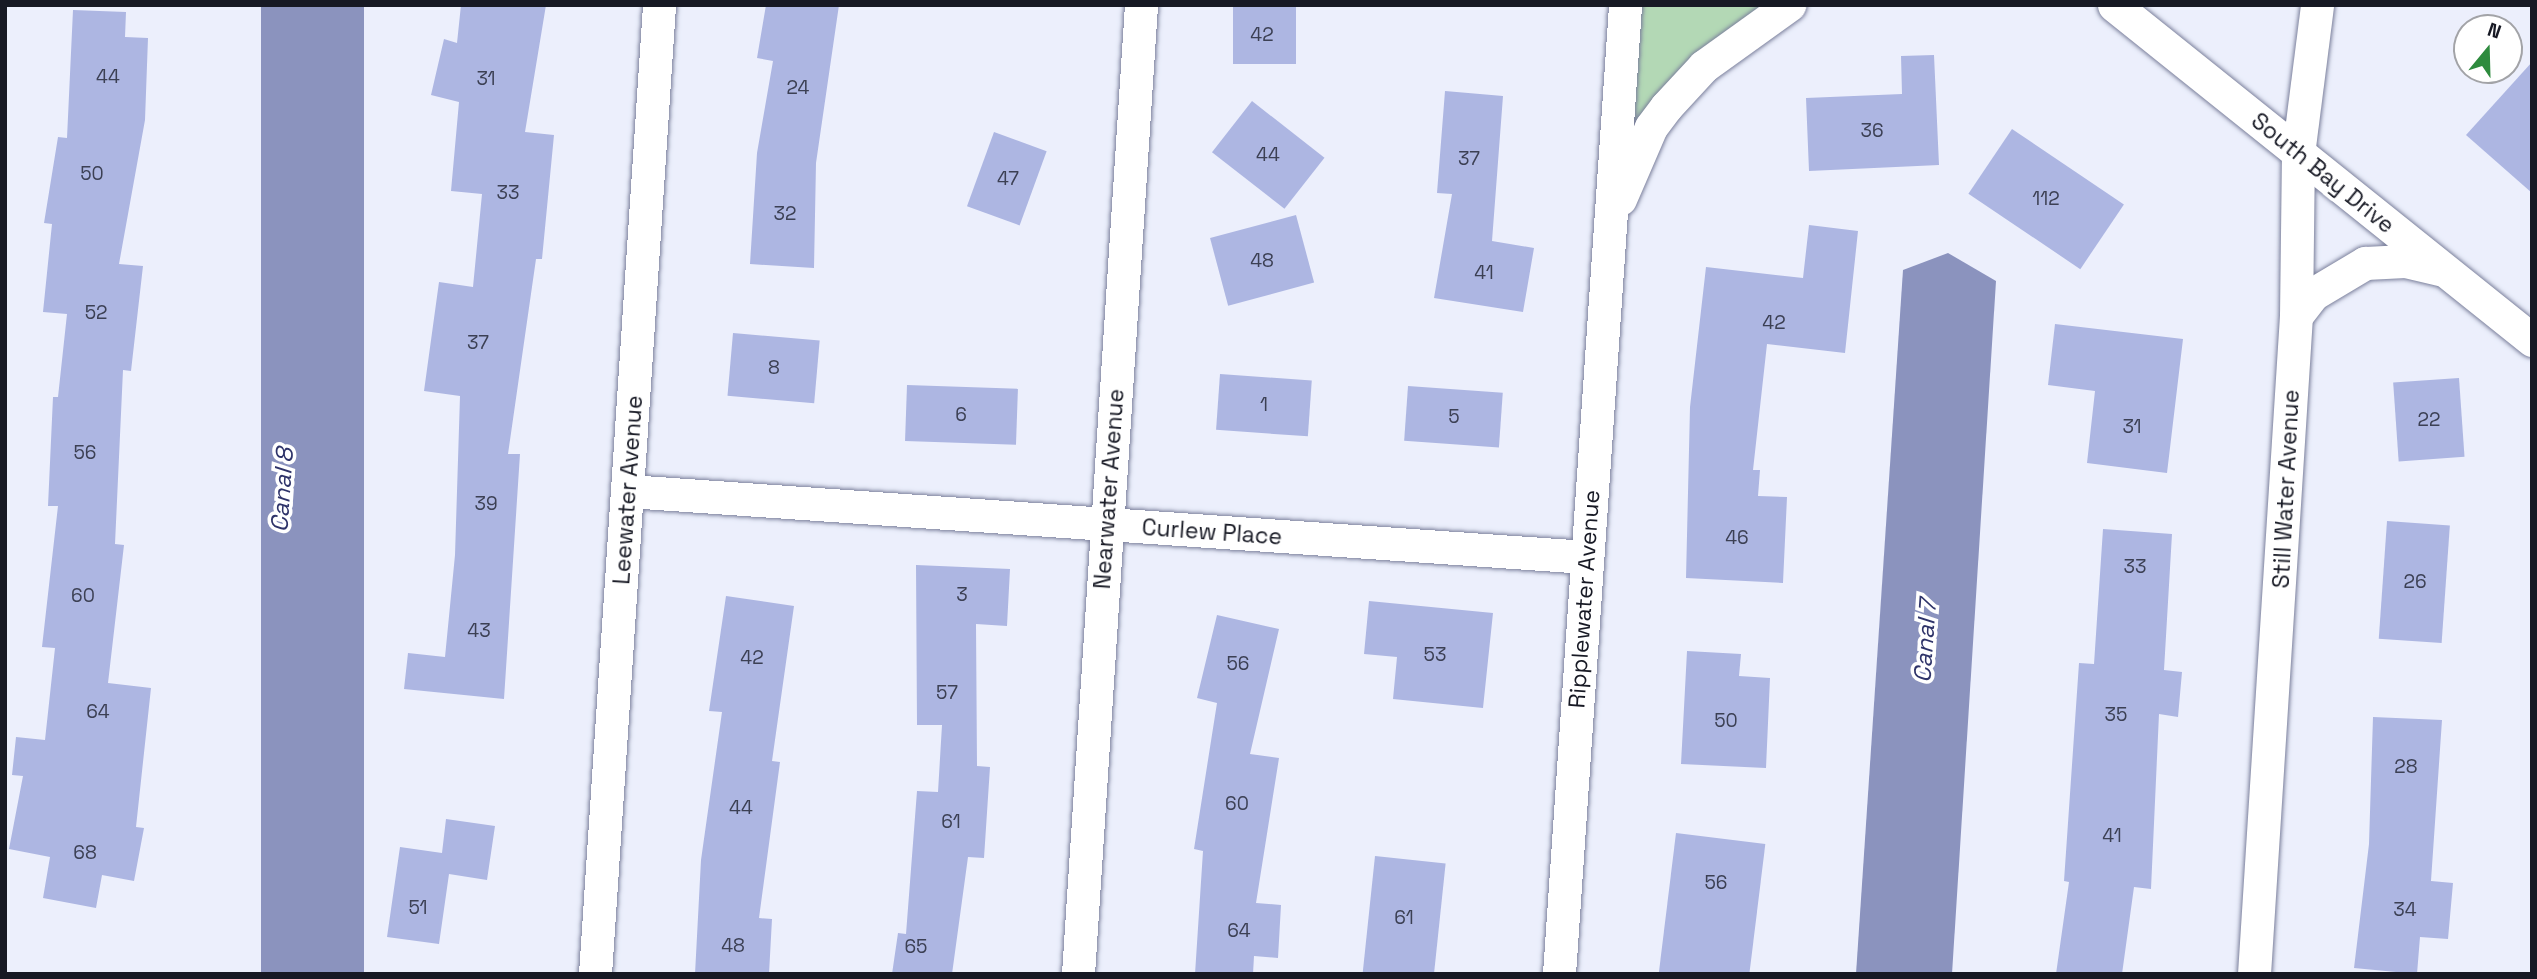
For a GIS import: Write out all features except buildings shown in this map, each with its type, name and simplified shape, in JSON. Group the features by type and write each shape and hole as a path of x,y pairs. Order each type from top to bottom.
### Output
{"street":[{"name":"Leewater Avenue","path":"595,974 659,5"},
{"name":"Nearwater Avenue","path":"1078,974 1141,5"},
{"name":"Ripplewater Avenue","path":"1559,974 1625,5"},
{"name":"Ripplewater Avenue","path":"1609,223 1651,127 1666,107 1704,66 1789,5"},
{"name":"South Bay Drive","path":"2114,5 2532,340"},
{"name":"Still Water Avenue","path":"2255,974 2296,316 2298,154 2317,5"},
{"path":"2296,316 2313,294 2365,263 2405,261 2445,270"},
{"name":"Curlew Place","path":"628,491 1587,557"}],"green space":[{"path":"1632,5 1774,5 1620,185"}],"water":[{"name":"Canal 8","path":"261,5 364,5 364,974 261,974"},
{"name":"Canal 7","path":"1948,253 1996,281 1952,974 1856,974 1903,270"}]}
